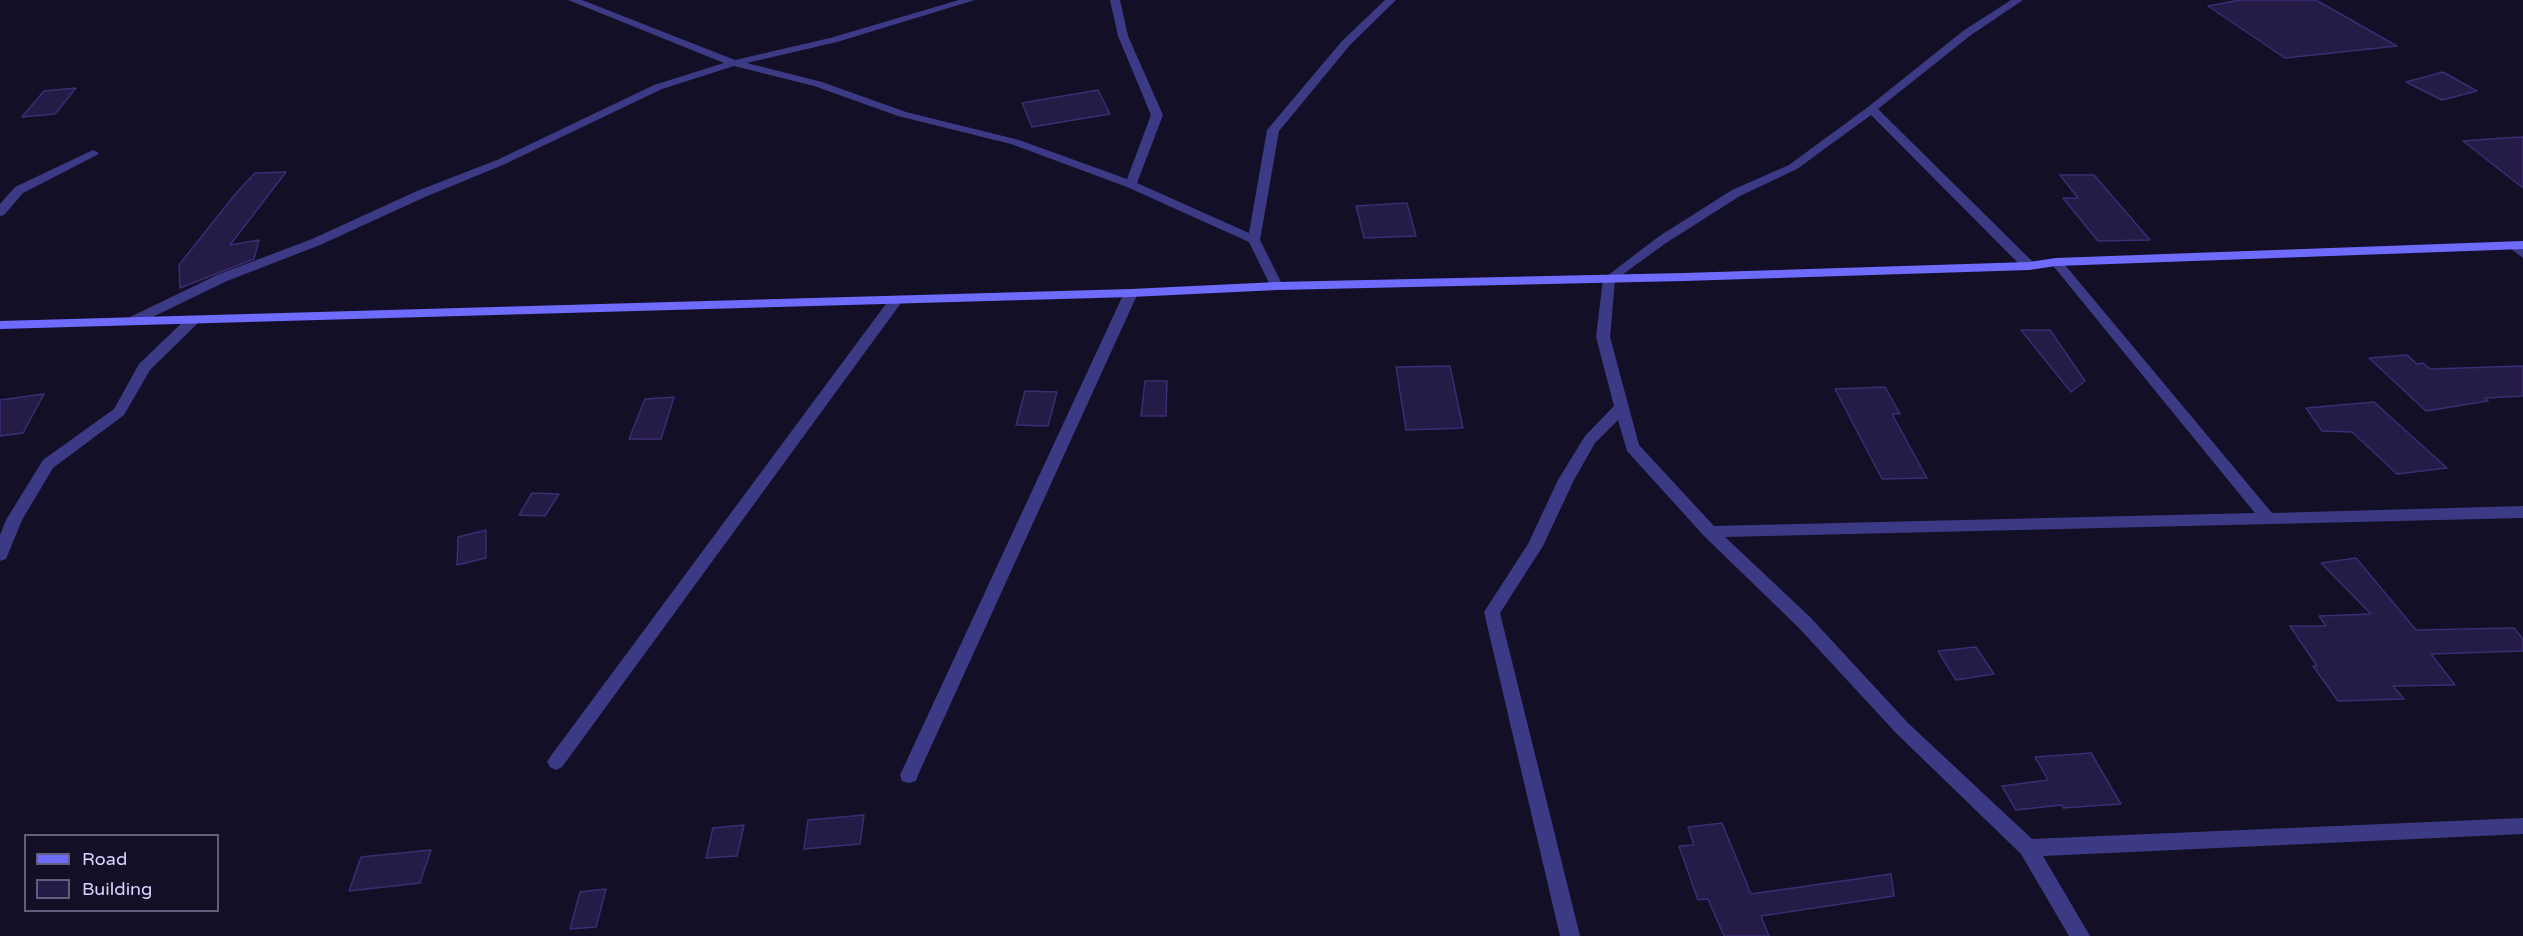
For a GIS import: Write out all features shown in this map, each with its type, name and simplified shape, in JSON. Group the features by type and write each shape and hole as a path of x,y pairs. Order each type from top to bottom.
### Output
{"main road":[{"path":"0,325 1131,293 1277,286 1609,279 2029,266 2056,262 2518,245"}],"street":[{"path":"573,0 734,63 818,84 902,114 1015,142 1131,184 1254,240"},
{"path":"131,322 222,278 316,242 422,194 501,162 658,87 734,63 833,40 970,0"},
{"path":"1115,0 1123,36 1157,116 1131,184"},
{"path":"1277,286 1254,240 1273,130 1346,43 1391,0"},
{"path":"2018,0 1966,33 1872,109 1793,167 1736,193 1662,240 1609,279 1603,337 1632,447 1710,532 1804,622 1902,728 2028,848 2080,936"},
{"path":"1872,109 2029,266"},
{"path":"0,212 19,190 93,153"},
{"path":"2518,245 2523,254"},
{"path":"2056,262 2268,518"},
{"path":"909,775 1131,293"},
{"path":"556,762 896,300"},
{"path":"0,555 14,520 48,464 119,412 144,367 192,321"},
{"path":"1570,936 1492,612 1535,546 1566,480 1590,440 1622,408"},
{"path":"1710,532 2523,512"},
{"path":"2028,848 2523,825"}],"building":[{"path":"2240,0 2316,0 2397,46 2285,58 2208,6"},
{"path":"2443,72 2477,91 2442,100 2406,82"},
{"path":"76,88 55,114 22,117 44,91"},
{"path":"1098,90 1110,114 1032,127 1022,103"},
{"path":"2523,137 2523,188 2463,141 2503,138"},
{"path":"286,172 230,245 259,240 254,259 180,288 179,265 237,192 255,173"},
{"path":"2060,175 2094,175 2150,240 2098,241 2063,198 2078,198"},
{"path":"1407,203 1416,236 1364,238 1356,206"},
{"path":"2021,330 2050,330 2085,381 2071,392"},
{"path":"2407,355 2417,364 2423,363 2430,369 2523,366 2523,396 2485,398 2488,401 2426,411 2369,358"},
{"path":"1450,366 1463,428 1406,430 1396,367"},
{"path":"1145,381 1167,381 1166,416 1141,416"},
{"path":"1885,387 1900,414 1892,414 1927,478 1882,479 1835,389"},
{"path":"1025,391 1057,392 1048,426 1016,425"},
{"path":"44,394 23,433 0,436 0,400"},
{"path":"674,397 661,439 629,439 645,399"},
{"path":"2374,402 2447,468 2397,474 2352,432 2322,431 2306,408"},
{"path":"532,493 559,494 545,516 519,515"},
{"path":"486,530 486,558 457,565 458,537"},
{"path":"2356,558 2416,630 2514,628 2523,639 2523,651 2431,654 2455,685 2393,686 2404,699 2338,701 2313,666 2317,666 2290,626 2326,626 2319,616 2371,614 2321,563"},
{"path":"1976,647 1994,674 1956,680 1938,651"},
{"path":"2091,753 2121,804 2063,808 2062,805 2016,810 2002,786 2048,780 2035,757"},
{"path":"864,815 860,844 804,849 808,820"},
{"path":"1722,823 1751,894 1891,874 1894,896 1761,916 1769,936 1724,936 1708,899 1698,900 1679,846 1694,845 1688,827"},
{"path":"744,825 737,856 706,858 713,828"},
{"path":"431,850 420,883 349,891 361,857"},
{"path":"606,889 596,927 570,929 580,892"}]}
